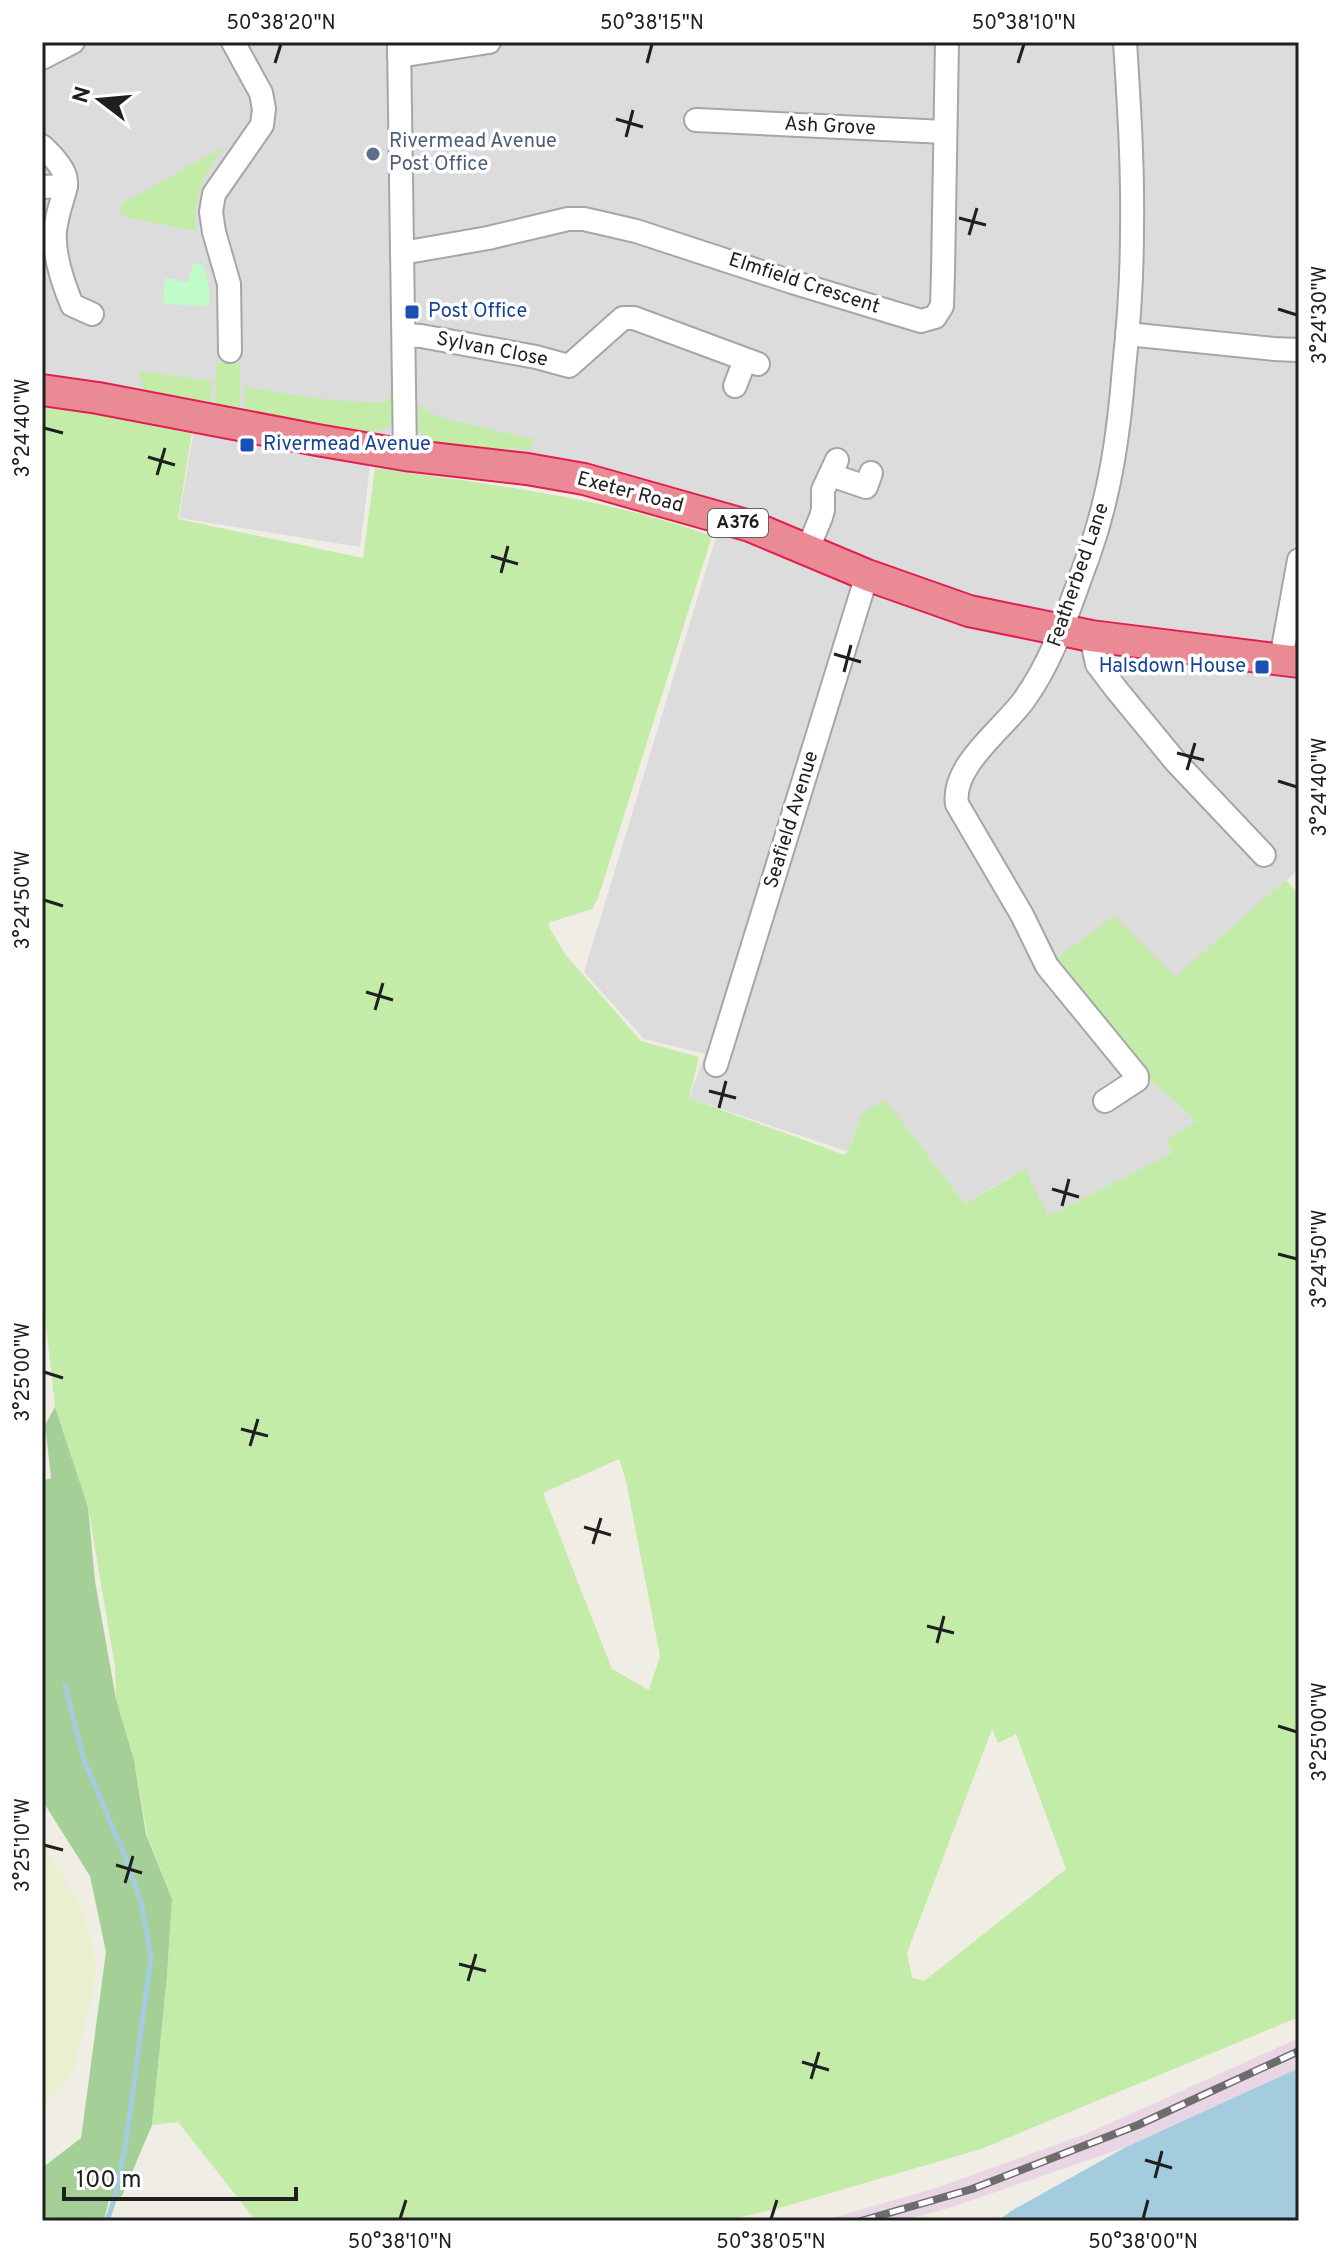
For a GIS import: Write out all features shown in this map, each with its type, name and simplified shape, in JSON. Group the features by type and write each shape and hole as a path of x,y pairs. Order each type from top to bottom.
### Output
{"highway":[{"name":"Exeter Road","path":"42,390 405,455 584,479 750,526 867,575 969,611 1076,633 1290,660"}],"street":[{"path":"42,58 73,42"},
{"path":"230,351 229,284 211,212 214,194 262,125 264,109 261,93 233,42"},
{"path":"405,455 399,49 489,42"},
{"name":"Elmfield Crescent","path":"402,253 488,238 568,219 584,219 636,231 921,321 935,317 942,306 947,42"},
{"name":"Featherbed Lane","path":"1105,1101 1137,1080 1137,1076 1047,966 1022,915 957,804 956,796 964,770 1022,702 1054,650 1076,633 1113,469 1127,334 1132,231 1131,134 1125,42"},
{"name":"Ash Grove","path":"709,113 945,132"},
{"path":"42,146 56,157 65,171 66,186 55,232 58,258 72,305 92,314"},
{"path":"42,187 66,186"},
{"name":"Sylvan Close","path":"404,335 536,357 569,366 623,318 634,318 752,362 735,386"},
{"path":"1127,334 1299,350"},
{"path":"807,551 821,517 823,490 834,467 866,487 871,473"},
{"path":"1290,660 1299,560"},
{"name":"Seafield Avenue","path":"716,1065 867,575"},
{"path":"1076,633 1116,689 1176,762 1264,855"}],"shaded area":[{"path":"81,42 394,42 399,442 42,379 42,61"},
{"path":"405,42 1116,42 1126,273 1109,463 1056,618 971,602 412,442"},
{"path":"1133,42 1299,42 1299,523 1274,646 1073,621 1110,502"},
{"path":"195,423 371,458 360,547 179,518"},
{"path":"719,527 854,583 1299,676 1299,873 1297,871 1175,978 1142,1072 1197,1122 1168,1140 1172,1153 1048,1216 1010,1177 965,1204 885,1101 858,1122 849,1152 689,1098 705,1054 644,1039 584,972"},
{"path":"1299,2038 1299,2068 1126,2147 952,2207 901,2221 822,2221 939,2187 1086,2134"}],"green space":[{"path":"225,146 201,186 196,206 196,231 129,218 119,212 123,203"},
{"path":"193,263 204,266 209,306 163,304 165,278 188,282"},
{"path":"216,362 240,364 240,410 215,405"},
{"path":"139,371 212,381 211,404 143,390"},
{"path":"395,384 396,411 392,424 367,433 245,411 245,387 333,400 386,402"},
{"path":"418,405 447,419 532,439 537,433 530,450 511,448 510,453 433,442 419,432"},
{"path":"42,407 106,414 192,432 178,519 363,558 375,468 503,486 588,502 630,511 712,536 598,898 592,909 548,923 565,954 641,1041 699,1057 689,1098 845,1155 862,1116 885,1100 965,1204 1025,1169 1048,1216 1172,1153 1167,1140 1196,1121 1142,1072 1050,963 1114,916 1175,977 1286,880 1299,895 1299,2017 981,2149 776,2209 724,2221 256,2221 178,2122 152,2125 172,1899 147,1834 134,1760 116,1699 115,1667 88,1507 55,1407 42,1288","holes":["619,1459 660,1656 649,1690 612,1669 543,1493","992,1729 998,1743 1016,1734 1066,1869 924,1981 912,1978 907,1953"]},
{"path":"55,1407 88,1507 95,1581 116,1699 134,1760 146,1834 172,1899 152,2125 122,2196 109,2200 104,2221 42,2221 42,2168 81,2138 106,1952 90,1876 42,1800 42,1481 51,1478 45,1425"},
{"path":"42,1843 78,1902 96,1965 91,2000 73,2071 42,2109"}],"water":[{"path":"1299,2068 1299,2221 998,2221 1126,2147"}],"waterway":[{"path":"65,1686 84,1760 141,1902 151,1957 125,2149 107,2221"}],"railway":[{"path":"861,2221 972,2189 1138,2125 1299,2051"}],"place":[{"name":"Rivermead Avenue Post Office","path":"373,154"},
{"name":"Post Office","path":"412,312"},
{"name":"Rivermead Avenue","path":"247,445"},
{"name":"Halsdown House","path":"1262,667"}]}
